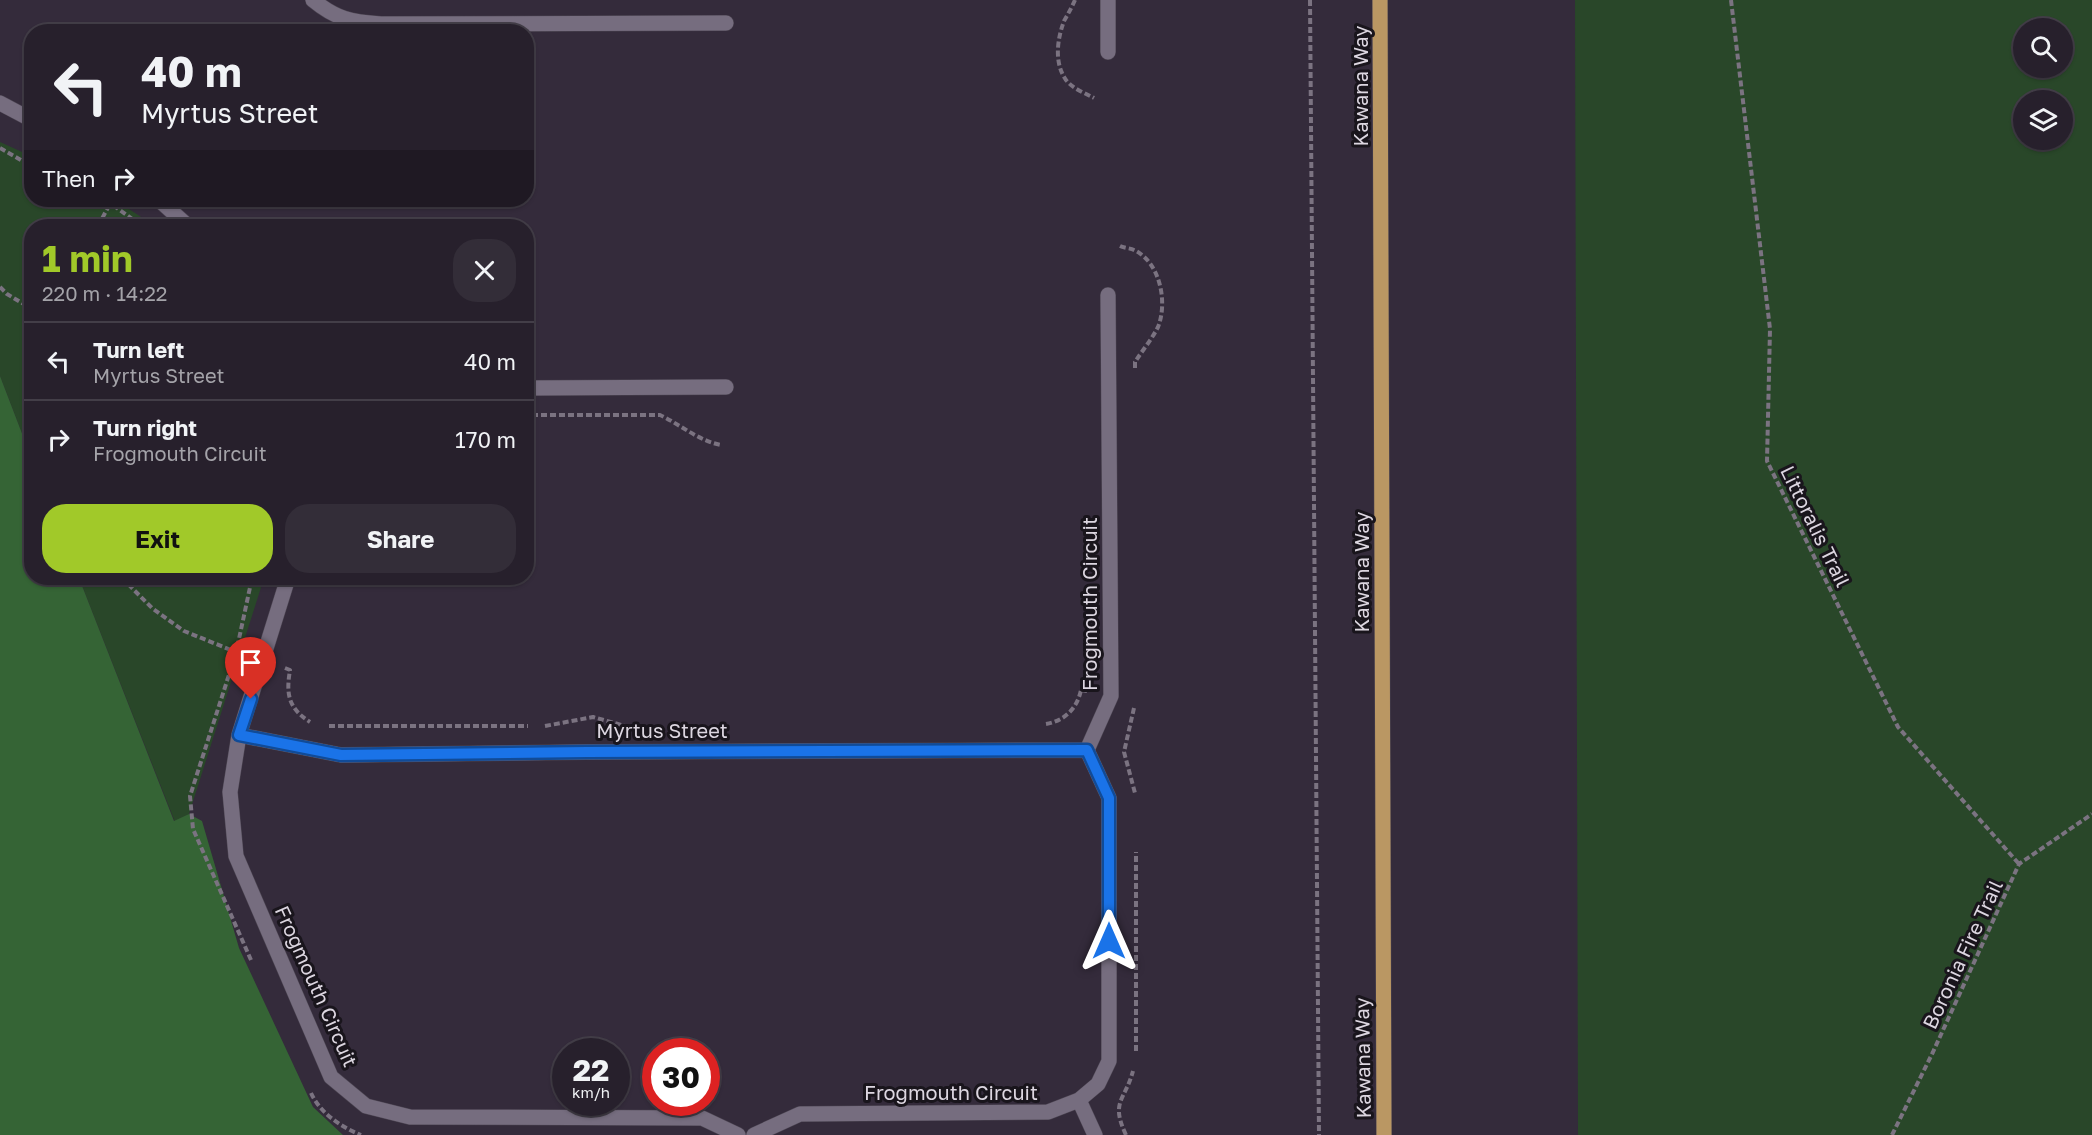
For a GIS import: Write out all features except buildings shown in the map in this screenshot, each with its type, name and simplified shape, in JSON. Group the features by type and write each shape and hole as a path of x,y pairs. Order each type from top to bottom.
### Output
{"main road":[{"name":"Kawana Way","path":"1381,3 1384,1135"}],"street":[{"path":"313,0 329,14 356,22 381,24 726,23"},
{"path":"1108,0 1108,52"},
{"path":"0,103 24,116"},
{"path":"167,207 180,219"},
{"name":"Frogmouth Circuit","path":"754,1135 800,1114 1048,1112 1079,1100 1098,1084 1109,1061 1109,798 1087,750 1111,696 1108,295"},
{"path":"534,388 726,387"},
{"name":"Frogmouth Circuit","path":"286,585 239,735 230,792 236,856 331,1077 366,1106 410,1117 702,1118 738,1135"},
{"name":"Myrtus Street","path":"239,735 341,755 1087,750"},
{"path":"1079,1100 1095,1135"}],"path":[{"path":"1075,0 1064,22 1058,42 1059,63 1067,81 1094,98"},
{"path":"1310,0 1319,1135"},
{"name":"Littoralis Trail","path":"1731,0 1770,329 1767,461 1898,727 2019,864"},
{"path":"0,148 24,161"},
{"path":"117,207 133,219"},
{"path":"0,286 7,294 24,304"},
{"path":"534,415 660,415 708,443 721,446"},
{"path":"129,585 152,608 184,631 245,656"},
{"path":"281,668 290,670 287,689 291,703 300,716 316,726"},
{"path":"1036,726 1056,722 1071,713 1080,699 1081,690 1092,691"},
{"path":"327,726 548,726 577,718 593,717 622,726 633,726"},
{"name":"Boronia Fire Trail","path":"1892,1135 1933,1052 2019,864 2092,813"}],"green space":[{"path":"1575,0 2092,0 2092,1135 1578,1135"},
{"path":"0,142 24,153 24,207 126,207 144,219 24,219 24,439 0,376"},
{"path":"0,376 24,439 24,585 82,585 174,821 189,814 202,821 239,948 313,1107 343,1135 0,1135"},
{"path":"82,585 262,585 189,814 175,822"}],"route":[{"path":"251,699 239,735 341,755 1087,750 1109,798 1109,941"}]}
